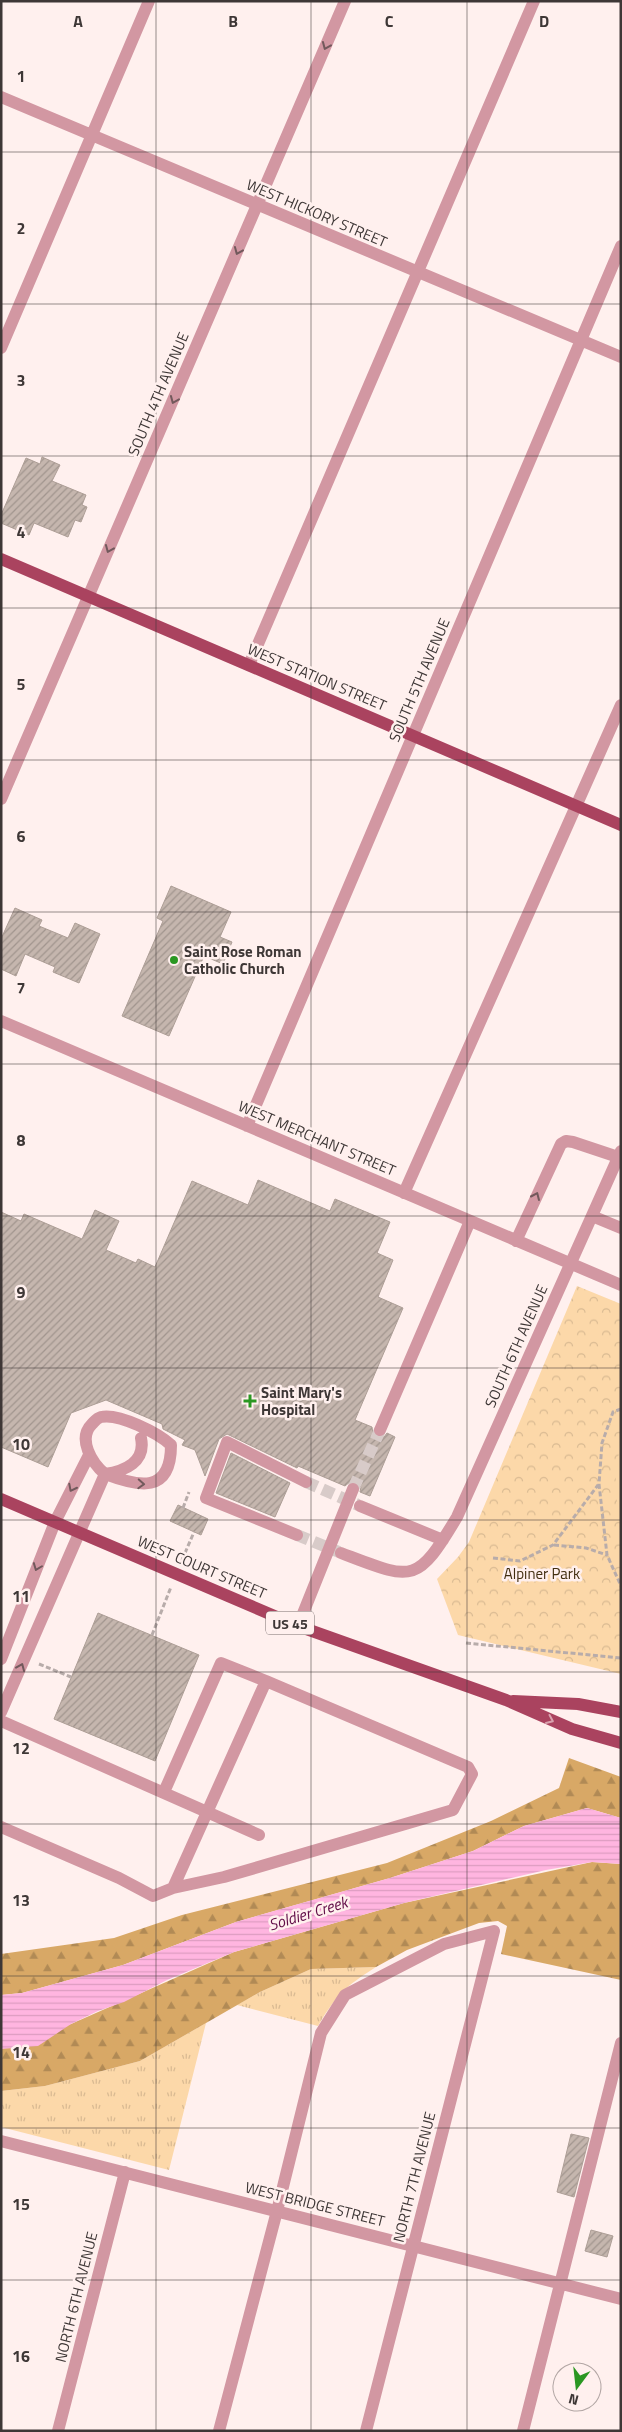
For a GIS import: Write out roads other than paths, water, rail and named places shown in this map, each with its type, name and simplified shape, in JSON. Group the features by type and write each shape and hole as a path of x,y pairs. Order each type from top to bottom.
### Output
{"main road":[{"name":"WEST STATION STREET","path":"1,559 621,825"},
{"name":"WEST COURT STREET","path":"1,1499 298,1626 506,1700 572,1729 621,1743"},
{"name":"WEST COURT STREET","path":"506,1700 578,1704 621,1712"}],"street":[{"path":"1,348 148,1"},
{"name":"SOUTH 4TH AVENUE","path":"1,799 346,1"},
{"path":"249,665 534,1"},
{"name":"WEST HICKORY STREET","path":"1,97 257,206 621,357"},
{"name":"SOUTH 5TH AVENUE","path":"247,1126 621,246"},
{"path":"404,1193 621,704"},
{"name":"WEST MERCHANT STREET","path":"1,1021 621,1285"},
{"path":"516,1241 561,1144 566,1141 573,1142 619,1154"},
{"name":"SOUTH 6TH AVENUE","path":"341,1553 389,1571 408,1573 426,1563 436,1551 465,1499 592,1216 617,1171 619,1154"},
{"path":"592,1216 621,1228"},
{"path":"380,1430 470,1221"},
{"path":"113,1416 161,1436 171,1445 169,1467 154,1484 140,1485 105,1474 96,1467 89,1455 86,1440 90,1426 99,1417 113,1416"},
{"path":"105,1474 126,1470 136,1462 142,1452 141,1438"},
{"path":"297,1535 206,1498 227,1442 306,1482"},
{"path":"1,1659 54,1522 89,1455"},
{"path":"1,1712 105,1474"},
{"path":"298,1626 353,1489"},
{"path":"360,1506 443,1540"},
{"path":"1,1827 120,1878 153,1896 173,1888 224,1877 453,1810 472,1774 468,1767 221,1663 164,1792"},
{"path":"173,1888 266,1681"},
{"path":"1,1721 207,1810 259,1835"},
{"name":"NORTH 7TH AVENUE","path":"277,2211 320,2033 345,1995 444,1944 494,1931 366,2431"},
{"path":"523,2431 621,2043"},
{"name":"WEST BRIDGE STREET","path":"1,2141 621,2299"},
{"name":"NORTH 6TH AVENUE","path":"58,2431 125,2172"},
{"path":"219,2431 277,2211"}],"water":[{"name":"Soldier Creek","path":"587,1808 621,1818 621,1864 592,1862 546,1870 404,1903 234,1952 167,1980 124,2002 98,2011 71,2024 38,2046 1,2049 1,1995 22,1993 123,1965 236,1922 390,1878 473,1851 524,1826"}],"tunnel":[{"path":"353,1489 380,1430"},
{"path":"306,1482 358,1505"},
{"path":"297,1535 339,1552"}],"place":[{"name":"Saint Rose Roman Catholic Church","path":"174,960"},
{"name":"Saint Mary's Hospital","path":"250,1401"}],"park label":[{"name":"Alpiner Park","path":"542,1573"}]}
